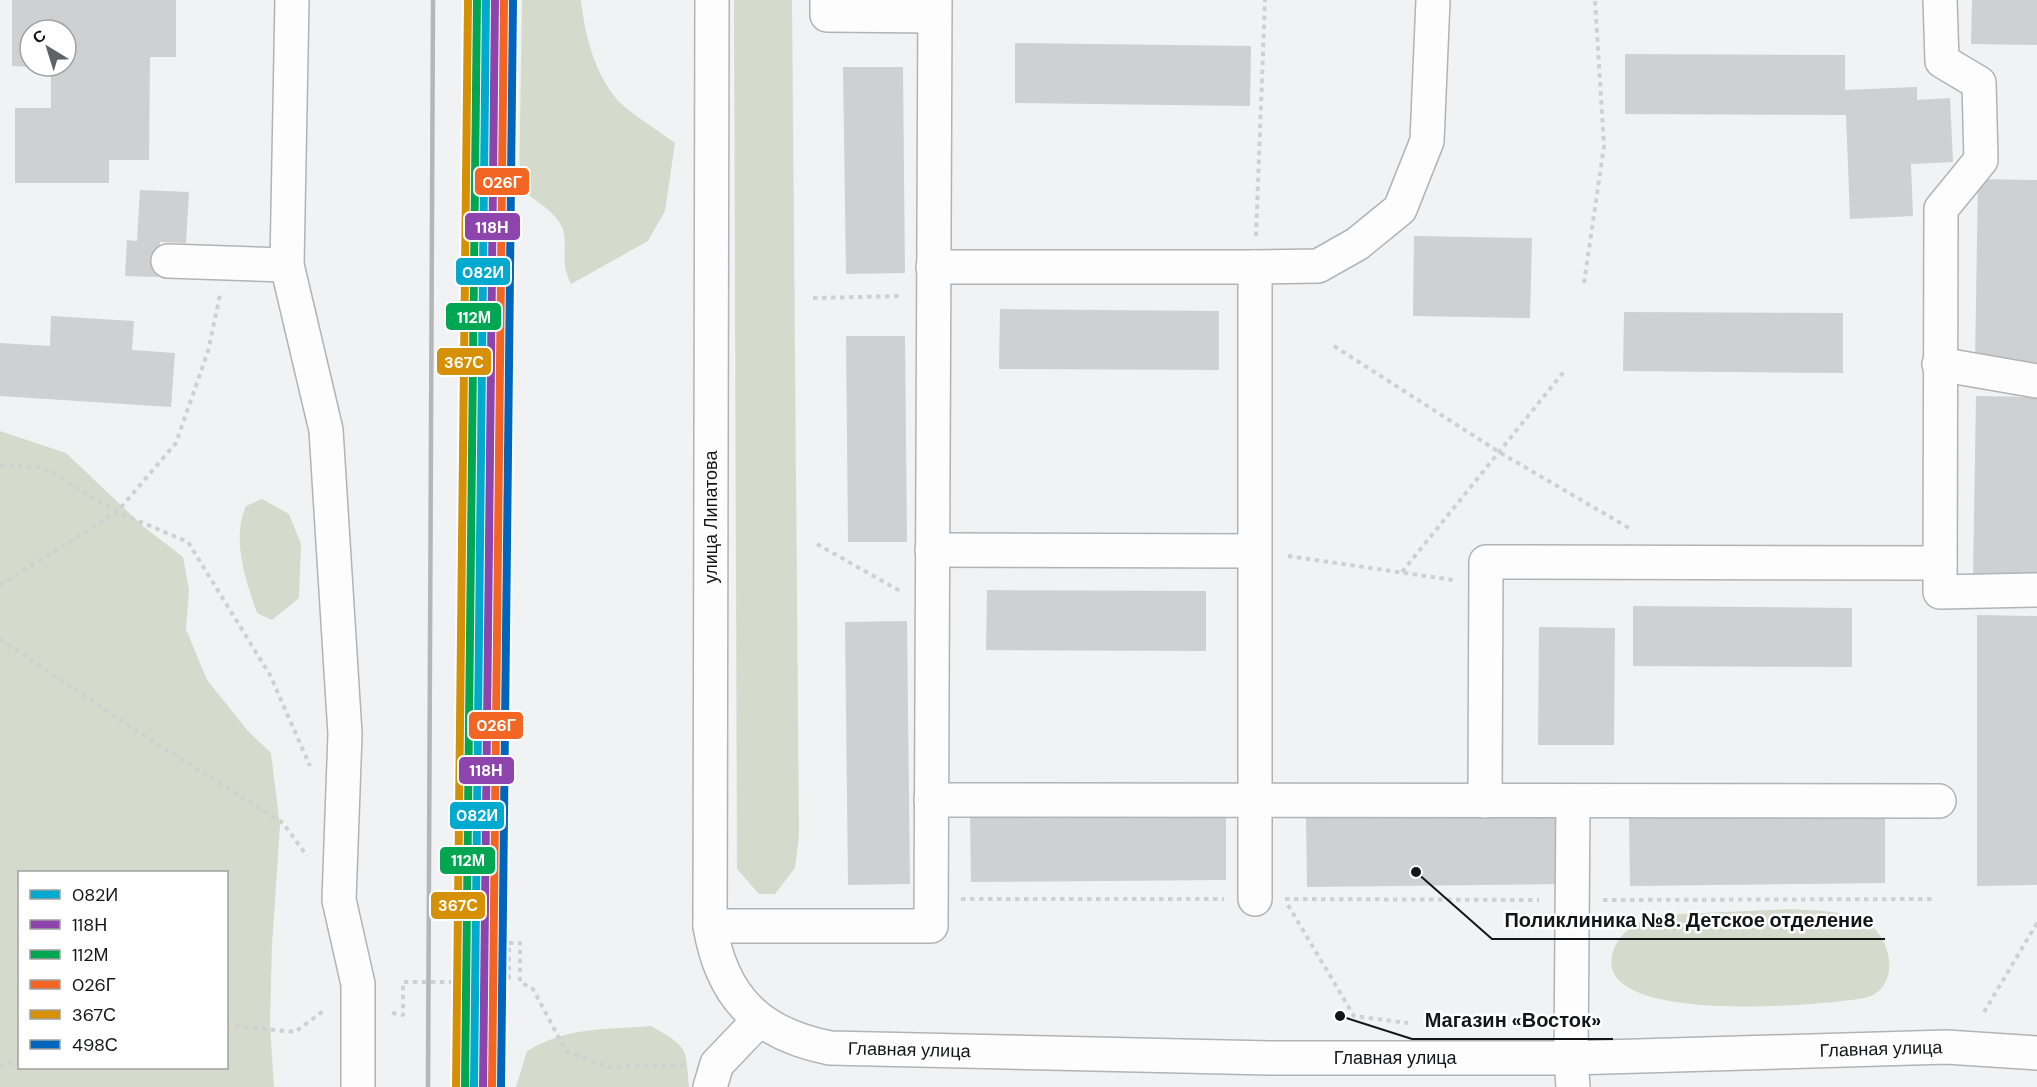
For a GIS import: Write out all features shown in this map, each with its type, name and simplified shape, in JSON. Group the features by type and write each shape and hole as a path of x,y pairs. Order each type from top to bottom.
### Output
{"street":[{"path":"292,0 287,265 326,430 345,734 339,900 358,984 358,1087"},
{"name":"улица Липатова","path":"712,0 710,926 715,951 726,980 740,1001 759,1020"},
{"path":"710,926 931,926 934,8 827,15 827,0"},
{"path":"933,281 1318,266 1356,244 1400,209 1426,141 1433,0"},
{"path":"1940,0 1941,61 1979,83 1981,160 1941,209 1940,592 2037,590"},
{"path":"168,261 287,265"},
{"path":"1255,267 1253,800 1270,899"},
{"path":"1939,364 2037,381"},
{"path":"932,550 1254,551"},
{"path":"1485,801 1486,562 1940,563"},
{"path":"931,800 1939,801"},
{"path":"1572,1072 1573,801"},
{"path":"714,1076 759,1020"},
{"name":"Главная улица","path":"759,1020 778,1033 801,1043 830,1048 1269,1072 1572,1072 1946,1047 2037,1053"}],"path":[{"path":"1255,267 1265,0"},
{"path":"1584,283 1604,146 1595,0"},
{"path":"0,585 117,512 176,443 208,351 226,263"},
{"path":"813,298 933,281"},
{"path":"1334,346 1499,452 1635,532"},
{"path":"1402,573 1566,369"},
{"path":"0,466 42,467 117,512 188,542 270,675 313,773"},
{"path":"817,544 932,609"},
{"path":"1254,551 1486,585"},
{"path":"0,639 143,735 283,823 339,900"},
{"path":"931,898 1933,899"},
{"path":"1270,899 1354,1016 1411,1023"},
{"path":"1984,1012 2037,923"},
{"path":"392,1005 392,1016 403,1016 403,982 509,982 509,943 520,943 520,982 533,989 566,1051 608,1067 714,1076"},
{"path":"228,1025 295,1032 358,984"},
{"path":"0,1067 18,1061"}],"green space":[{"path":"522,0 581,0 591,51 607,86 627,108 675,143 665,211 648,241 571,284 565,264 565,241 562,227 553,214 519,188"},
{"path":"734,0 792,0 799,835 795,868 775,894 759,894 737,869"},
{"path":"0,431 66,453 144,527 183,557 189,590 186,629 207,680 248,731 271,753 280,826 272,945 270,1025 274,1087 0,1087"},
{"path":"262,499 289,514 301,544 299,598 272,620 257,613 245,574 240,546 240,532 246,506"},
{"path":"1792,909 1844,914 1871,926 1885,943 1888,954 1888,977 1883,986 1875,994 1864,998 1841,1001 1760,1006 1713,1006 1669,1001 1635,991 1614,974 1614,949 1621,936 1638,923 1652,917"},
{"path":"651,1026 683,1049 689,1087 516,1087 527,1051 542,1043 573,1033"}],"building":[{"path":"12,0 176,0 176,57 150,57 149,160 109,160 109,183 15,183 15,108 51,108 51,78 78,78 78,18 18,18 18,66 12,66"},
{"path":"1972,0 2037,0 2037,45 1971,44"},
{"path":"1015,43 1251,46 1250,106 1015,103"},
{"path":"1625,54 1845,55 1845,90 1917,87 1917,100 1950,98 1953,162 1911,164 1913,216 1850,219 1846,115 1625,114"},
{"path":"843,67 903,67 905,273 846,274"},
{"path":"1978,179 2037,180 2037,364 1975,363"},
{"path":"140,190 189,192 186,243 160,242 158,277 125,276 127,240 137,241"},
{"path":"1414,236 1532,238 1530,318 1413,316"},
{"path":"1000,309 1219,311 1219,370 999,369"},
{"path":"1624,312 1843,313 1843,373 1623,371"},
{"path":"51,316 134,321 132,350 175,353 171,407 0,396 0,343 50,346"},
{"path":"846,336 905,336 907,542 848,542"},
{"path":"1976,396 2037,397 2037,580 1973,579"},
{"path":"987,590 1206,591 1206,651 986,650"},
{"path":"1633,606 1852,608 1852,667 1633,666"},
{"path":"1977,615 2037,616 2037,885 1977,886"},
{"path":"907,621 910,884 848,885 845,622"},
{"path":"1539,627 1615,628 1614,745 1538,745"},
{"path":"1226,811 1226,880 971,882 970,814"},
{"path":"1885,815 1885,883 1630,886 1629,818"},
{"path":"1562,816 1562,884 1307,887 1306,818"}],"railway":[{"path":"428,1087 433,0"}],"transit line":[{"name":"367С","path":"456,1087 468,0"},
{"name":"112М","path":"465,1087 477,0"},
{"name":"082И","path":"474,1087 486,0"},
{"name":"118Н","path":"483,1087 495,0"},
{"name":"026Г","path":"492,1087 504,0"},
{"name":"498С","path":"501,1087 513,0"}],"place":[{"name":"Поликлиника №8. Детское отделение","path":"1416,872"},
{"name":"Магазин «Восток»","path":"1340,1016"}]}
